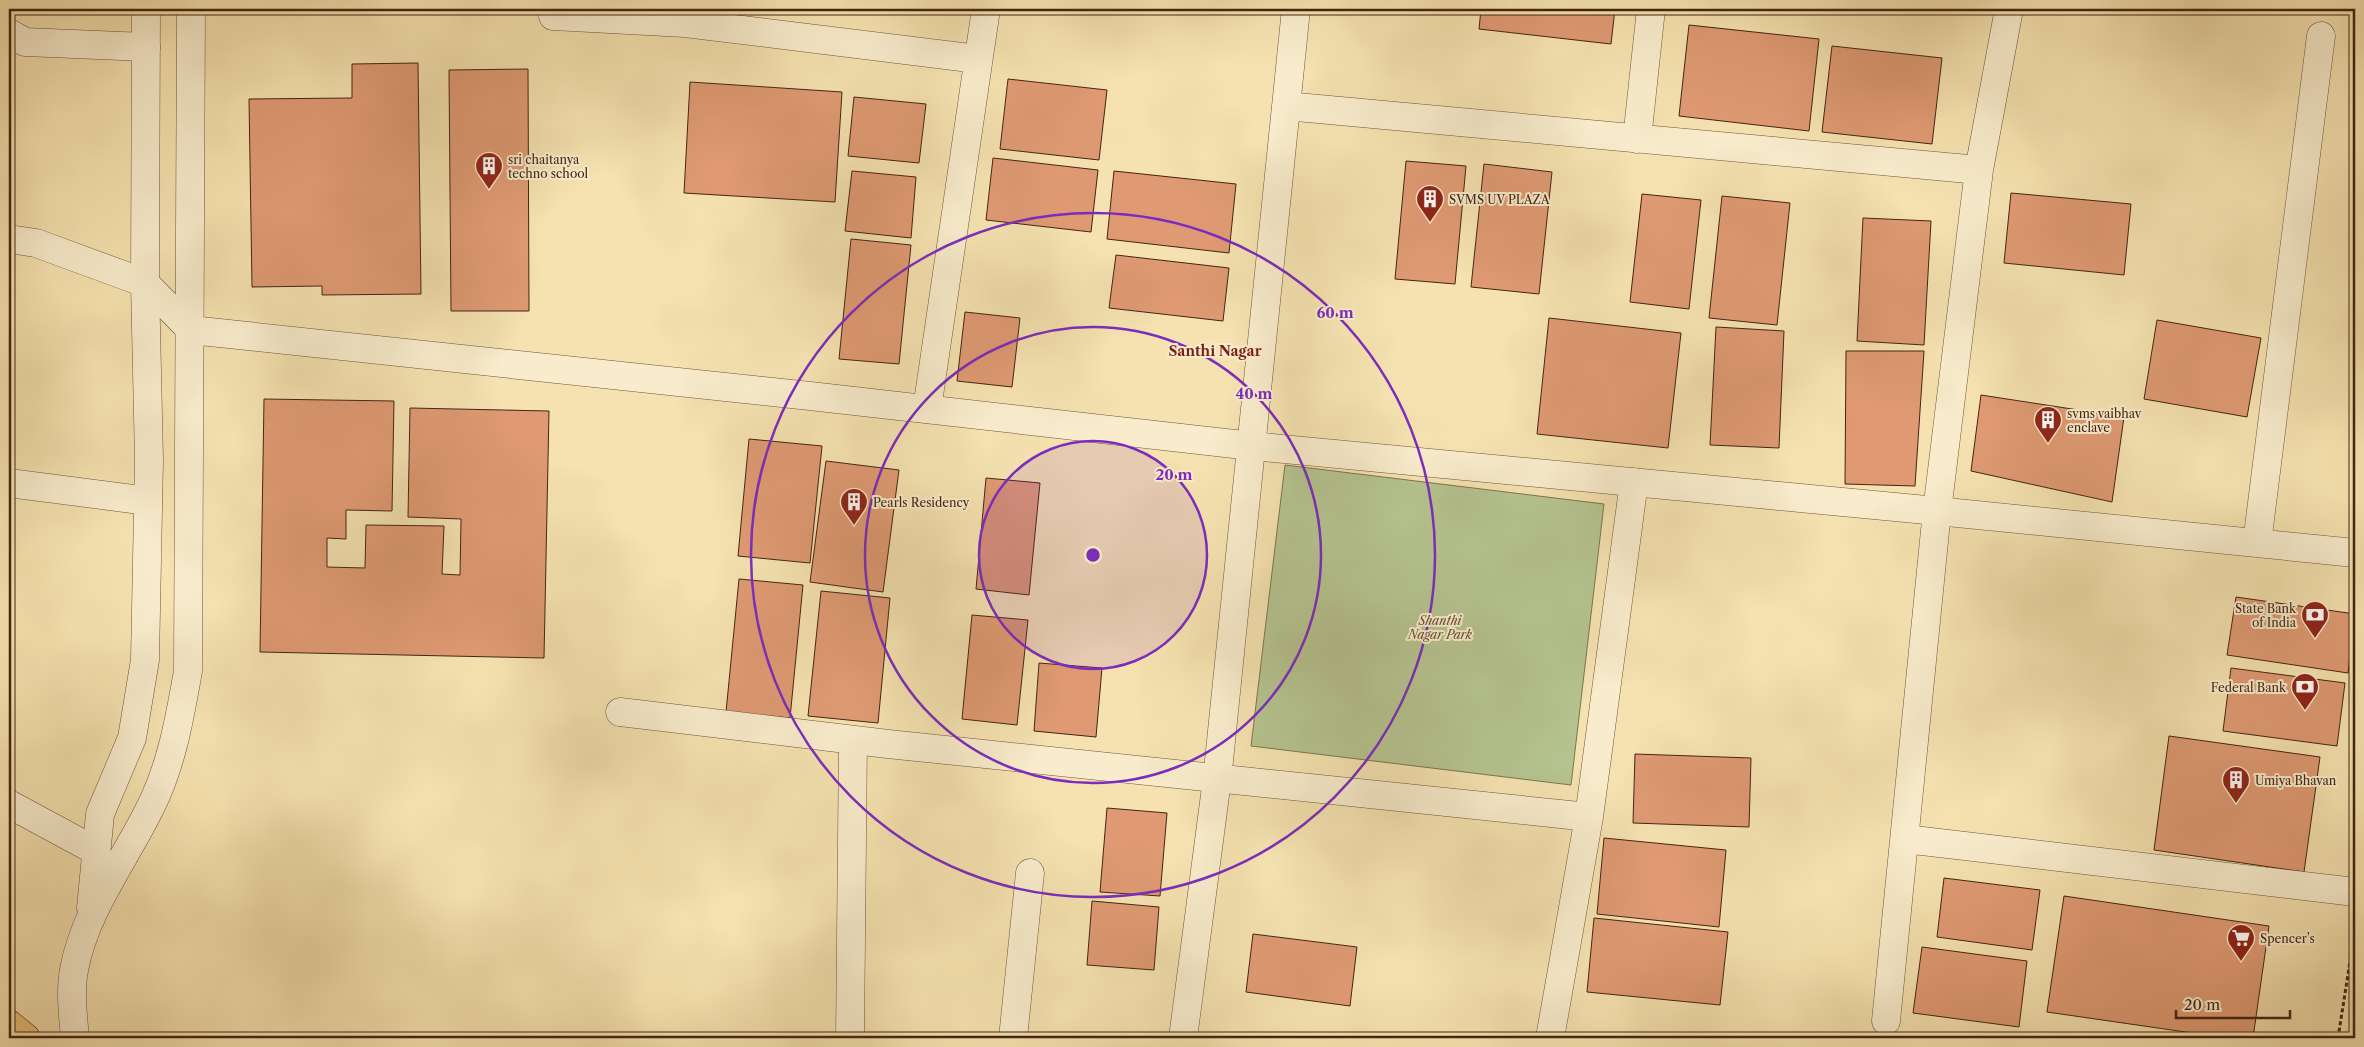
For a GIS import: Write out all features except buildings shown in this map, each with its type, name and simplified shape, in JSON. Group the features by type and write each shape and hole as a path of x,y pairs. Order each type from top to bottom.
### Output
{"main road":[{"path":"9,1024 26,1038"}],"street":[{"path":"90,920 100,814 132,738 145,660 149,460 145,283 146,9"},
{"path":"75,1038 73,1021 74,970 90,920 152,804 176,738 186,680 191,330 191,9"},
{"path":"927,409 986,9"},
{"path":"1184,1038 1217,780 1296,9"},
{"path":"1637,139 1651,9"},
{"path":"1886,1020 1937,511 1979,170 2009,9"},
{"path":"553,16 685,23 978,59"},
{"path":"9,33 26,42 146,47"},
{"path":"2257,543 2321,36"},
{"path":"1286,106 1979,170"},
{"path":"9,239 36,242 145,283 191,330 1252,446 2355,553"},
{"path":"1550,1038 1589,817 1634,482"},
{"path":"9,484 148,501"},
{"path":"620,712 1217,780 1589,817"},
{"path":"850,1038 853,740"},
{"path":"9,804 96,850"},
{"path":"1905,839 2355,892"},
{"path":"1013,1038 1030,873"}],"path":[{"path":"2338,1038 2355,930"}],"green space":[{"name":"Shanthi Nagar Park","path":"1285,465 1604,504 1571,785 1251,746"}],"place":[{"name":"sri chaitanya techno school","path":"489,190"},
{"name":"SVMS UV PLAZA","path":"1430,223"},
{"name":"svms vaibhav enclave","path":"2048,444"},
{"name":"Pearls Residency","path":"854,526"},
{"name":"State Bank of India","path":"2315,639"},
{"name":"Federal Bank","path":"2305,711"},
{"name":"Umiya Bhavan","path":"2236,804"},
{"name":"Spencer’s","path":"2241,962"}],"district":[{"name":"Santhi Nagar","path":"1215,351"}]}
